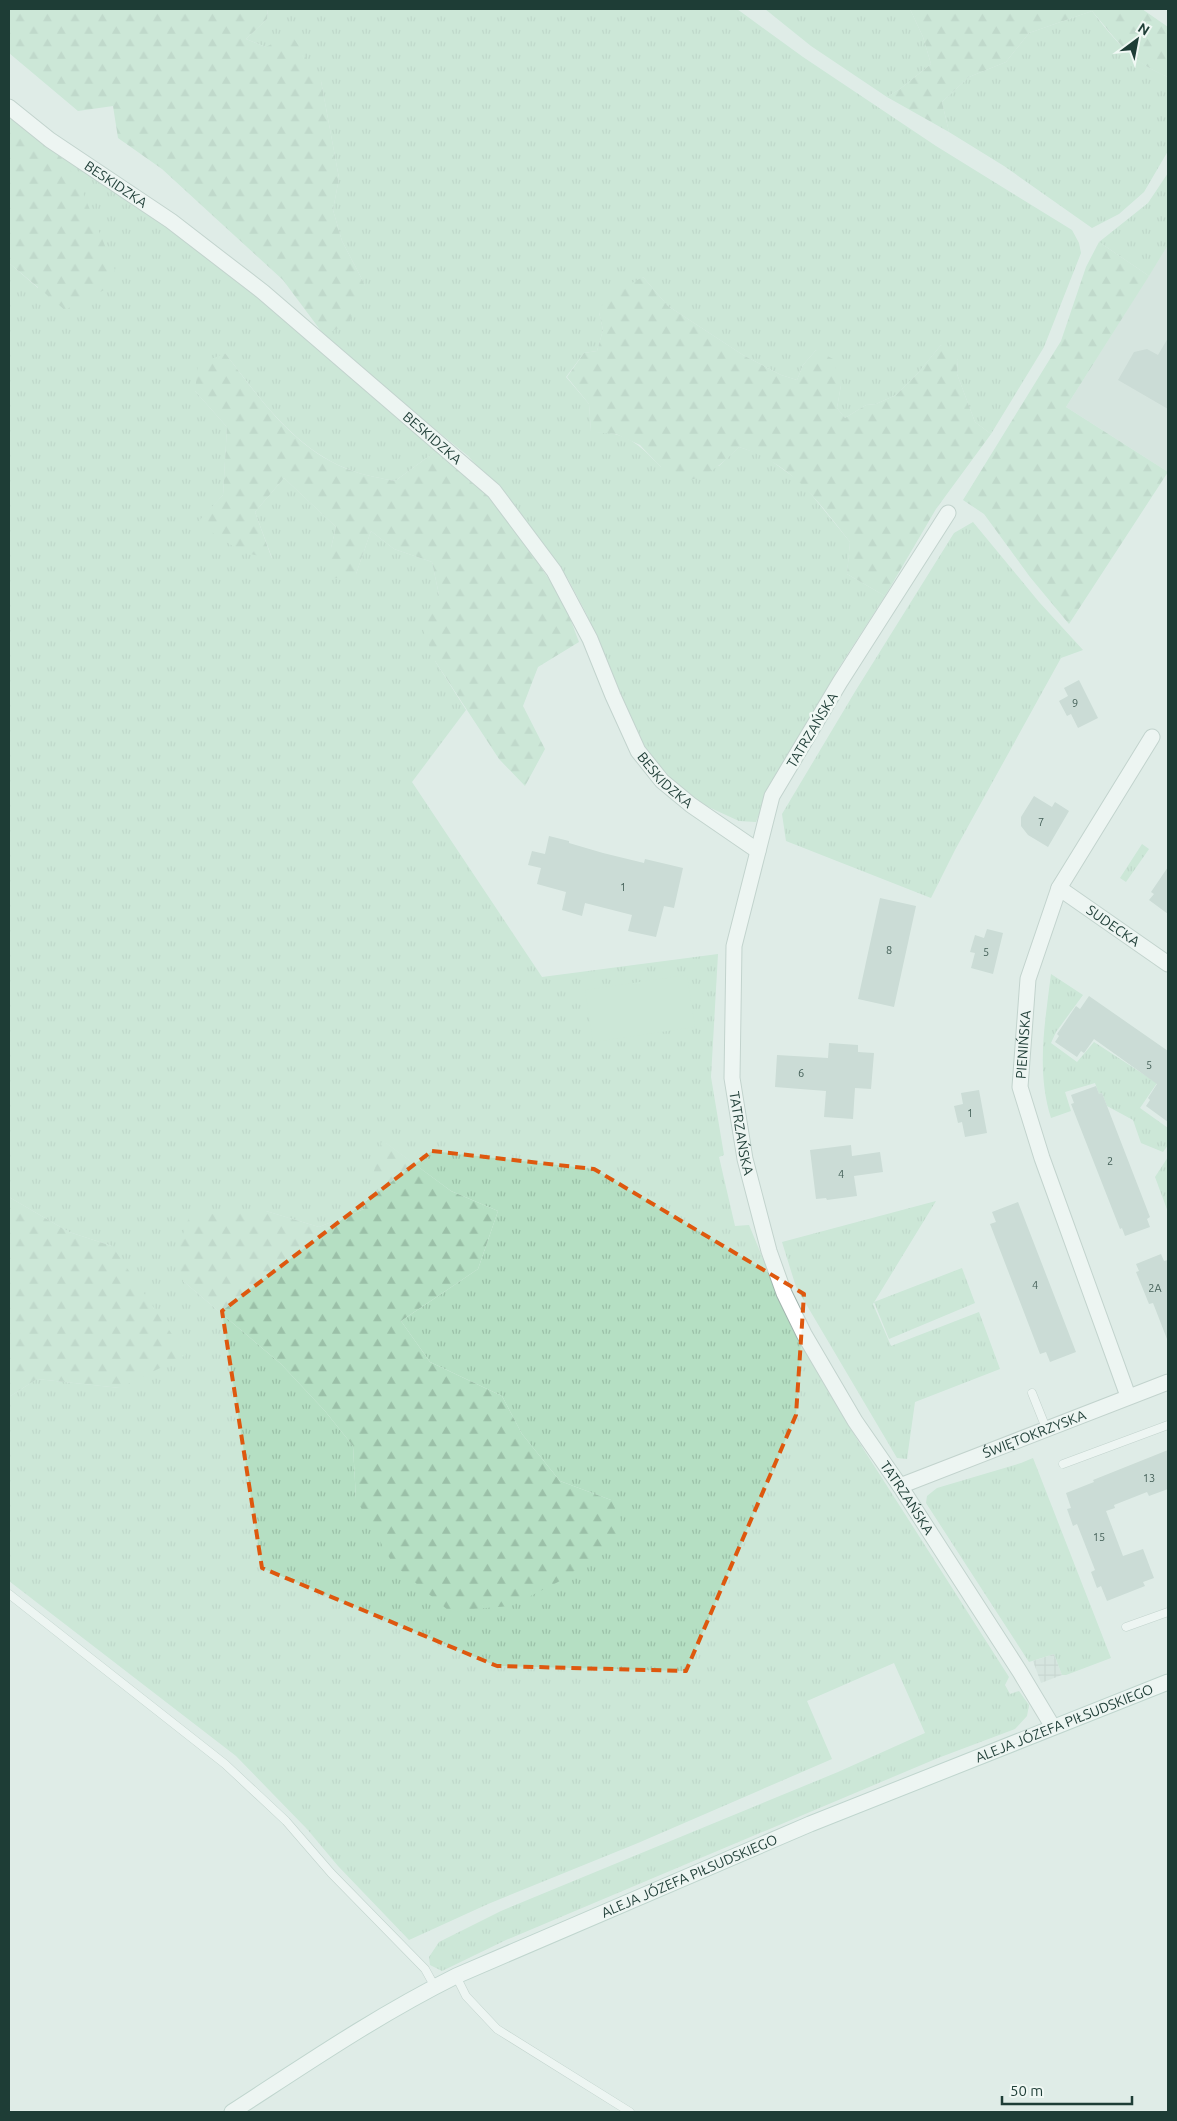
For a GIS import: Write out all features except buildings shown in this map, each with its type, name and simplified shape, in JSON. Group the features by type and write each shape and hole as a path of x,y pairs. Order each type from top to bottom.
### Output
{"street":[{"name":"BESKIDZKA","path":"9,107 50,140 171,221 263,292 494,491 554,571 590,638 613,696 638,751 662,781 691,805 758,851"},
{"name":"TATRZAŃSKA","path":"948,513 840,682 772,796 734,946 732,1078 745,1159 769,1251 784,1293 804,1334 855,1421 900,1486 1020,1672 1052,1727"},
{"name":"PIENIŃSKA","path":"1128,1396 1042,1158 1020,1087 1028,979 1059,888 1152,737"},
{"name":"SUDECKA","path":"1059,888 1168,964"},
{"name":"ŚWIĘTOKRZYSKA","path":"900,1486 1168,1382"},
{"name":"ALEJA JÓZEFA PIŁSUDSKIEGO","path":"232,2112 370,2022 456,1976 818,1820 1168,1682"}],"lane":[{"path":"1032,1393 1046,1428"},
{"path":"1063,1464 1168,1425"},
{"path":"9,1594 225,1764 286,1821 331,1873 425,1969 435,1986"},
{"path":"1126,1627 1168,1612"},
{"path":"456,1976 466,1996 497,2029 630,2112"}],"highlighted area":[{"path":"432,1151 594,1169 804,1294 796,1415 686,1671 497,1666 262,1568 222,1311"}],"shaded area":[{"path":"1168,245 1168,472 1066,407"},
{"path":"1054,1654 1062,1675 1041,1683 1033,1661"}],"green space":[{"path":"9,9 268,9 267,19 246,39 266,47 291,34 321,81 339,178 333,210 342,241 365,285 349,323 324,335 283,280 162,169 118,138 113,106 78,111 9,53"},
{"path":"268,9 737,9 803,57 936,146 1072,230 1079,243 1081,253 1044,347 991,434 975,422 957,374 958,360 941,345 918,373 896,395 876,404 866,405 845,418 837,408 841,385 816,350 803,365 797,380 781,375 743,355 668,306 643,277 599,312 603,330 597,351 584,353 566,377 589,404 591,432 613,434 630,440 645,451 661,467 719,466 739,447 763,455 802,483 850,542 847,574 885,596 840,666 768,791 756,822 739,821 702,804 683,791 650,757 629,725 587,615 568,579 495,485 468,456 366,373 324,335 365,285 342,241 333,210 339,178 321,81 266,47 246,39 267,19"},
{"path":"765,9 910,9 923,37 931,64 887,97 811,46"},
{"path":"910,9 1142,9 1168,27 1168,77 1134,57 1117,41 1092,11 1029,33 1006,62 969,77 942,102 949,132 887,97 931,64 923,37"},
{"path":"1092,11 1125,50 1144,65 1168,77 1168,151 1144,192 1119,214 1092,228 1004,166 949,132 942,102 969,77 1006,62 1029,33"},
{"path":"9,115 57,152 78,181 115,270 108,288 65,310 9,263"},
{"path":"57,152 177,233 275,310 420,434 436,451 395,481 358,473 333,462 314,451 281,422 266,406 225,353 195,391 227,427 223,495 198,523 272,558 255,512 284,478 336,527 331,548 356,574 371,531 394,549 432,562 439,595 435,661 466,710 412,782 542,977 718,954 711,1077 724,1155 719,1157 735,1226 749,1225 792,1328 857,1439 1009,1677 1005,1685 1010,1694 1019,1691 1029,1705 1027,1716 1015,1729 938,1758 506,1940 442,1971 430,1965 429,1957 439,1942 501,1911 838,1772 925,1733 894,1663 807,1701 832,1759 638,1843 488,1904 409,1940 338,1866 307,1829 236,1756 9,1581 9,1397 37,1379 120,1388 112,1246 69,1232 9,1197 9,263 38,288","holes":["383,1141 451,1191 498,1211 478,1269 401,1321 430,1362 502,1396 522,1434 560,1481 611,1500 356,1499 353,1446 325,1411 281,1364 183,1281 266,1211 319,1227 364,1209"]},
{"path":"1168,173 1168,245 1149,276 1099,242 1148,203"},
{"path":"1099,242 1149,276 1066,407 1168,472 1069,624 1030,577 984,514 963,500 1061,341 1086,267"},
{"path":"643,277 668,306 743,355 781,375 797,380 803,365 816,350 833,359 841,385 837,408 845,418 866,405 876,404 896,395 918,373 941,345 951,350 958,360 957,374 975,422 991,434 936,509 885,596 847,574 850,542 815,498 802,485 789,473 758,454 739,447 713,469 700,477 682,483 661,467 640,445 616,434 591,432 589,404 567,377 584,353 597,351 603,330 599,312 606,297"},
{"path":"225,353 266,406 314,451 353,471 395,481 436,451 487,493 517,532 563,600 579,642 538,667 523,706 545,749 525,786 499,759 435,661 420,622 439,595 432,562 394,549 371,531 356,574 331,579 331,548 336,527 284,478 255,512 272,559 242,552 197,523 223,495 227,427 195,391 198,365"},
{"path":"973,522 1039,602 1083,650 1061,658 955,850 931,898 786,841 782,814 856,690 954,533"},
{"path":"1142,844 1149,849 1126,882 1120,878"},
{"path":"1051,974 1083,995 1056,1032 1051,1043 1077,1062 1094,1042 1157,1083 1140,1108 1168,1128 1168,1145 1163,1152 1141,1143 1133,1120 1107,1106 1102,1093 1099,1094 1095,1083 1065,1092 1071,1111 1051,1118 1044,1082 1043,1046"},
{"path":"687,975 695,1027 593,1042 585,990"},
{"path":"382,1140 451,1191 498,1211 478,1269 401,1321 430,1362 502,1396 522,1434 560,1481 611,1500 628,1534 560,1581 511,1606 449,1611 393,1564 356,1499 353,1446 325,1411 281,1364 183,1281 176,1253 190,1215 266,1211 319,1227 364,1209"},
{"path":"1168,1157 1168,1212 1155,1177"},
{"path":"9,1197 69,1232 112,1246 186,1355 120,1388 37,1379 9,1397"},
{"path":"936,1201 873,1304 891,1346 979,1312 1000,1369 915,1402 907,1459 897,1458 796,1287 782,1242"},
{"path":"962,1268 975,1303 889,1339 874,1302"},
{"path":"1033,1458 1111,1658 1066,1675 1062,1675 1054,1654 1029,1662 926,1503 927,1496 937,1488"}]}
